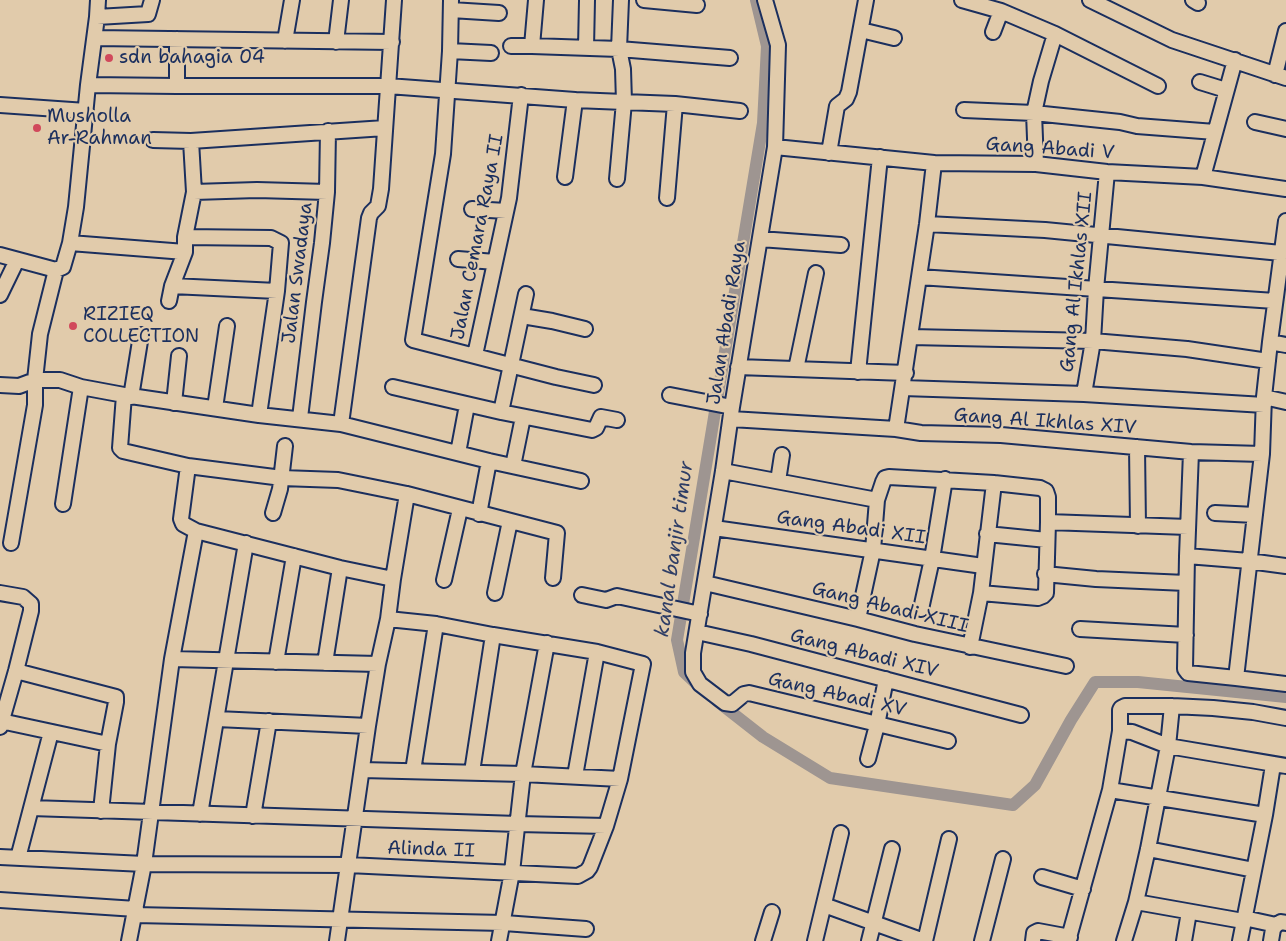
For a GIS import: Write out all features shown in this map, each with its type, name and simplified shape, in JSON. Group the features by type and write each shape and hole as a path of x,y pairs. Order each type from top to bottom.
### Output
{"street":[{"path":"0,255 56,270 63,267 70,243 80,183 88,85 98,0"},
{"path":"97,17 148,14 152,0"},
{"path":"285,41 292,0"},
{"path":"336,42 341,0"},
{"path":"340,424 369,218 378,206 381,189 394,0"},
{"path":"532,46 536,0"},
{"path":"586,48 587,0"},
{"path":"617,179 624,102 623,69 619,49 621,0"},
{"path":"644,0 697,5"},
{"name":"Jalan Abadi Raya","path":"693,652 697,632 696,613 705,583 723,472 723,409 738,367 775,147 778,45 765,0"},
{"path":"829,152 835,114 838,106 847,96 866,0"},
{"path":"962,0 1002,11 1055,34 1158,86"},
{"path":"1090,0 1172,40 1280,77 1286,31"},
{"path":"499,13 451,5 448,90 442,163 413,337 416,342 556,377 594,384"},
{"path":"993,32 1002,11"},
{"path":"861,30 894,38"},
{"path":"1036,164 1034,114 1041,81 1055,34"},
{"path":"95,38 392,42"},
{"path":"177,39 177,86"},
{"path":"511,46 619,49 730,58"},
{"path":"450,51 492,54"},
{"path":"1203,177 1235,60"},
{"path":"1200,82 1226,90"},
{"path":"88,85 388,86 575,100 675,104 740,111"},
{"name":"Jalan Cemara Raya II","path":"475,356 506,211 521,95"},
{"path":"565,177 575,100"},
{"path":"667,198 675,104"},
{"path":"0,105 86,111"},
{"path":"964,110 1034,114 1111,121 1137,126 1215,132"},
{"path":"1255,122 1286,129"},
{"path":"153,140 192,141 385,128"},
{"name":"Jalan Swadaya","path":"300,418 327,192 328,131"},
{"path":"169,301 172,286 184,252 194,192 192,141"},
{"name":"Gang Abadi V","path":"775,147 934,162 1036,164 1107,172 1203,177 1286,189"},
{"path":"858,372 880,157"},
{"path":"896,429 906,373 934,162"},
{"name":"Gang Al Ikhlas XII","path":"903,388 1084,394 1093,341 1107,172"},
{"path":"194,192 257,190 327,192"},
{"path":"472,209 506,211"},
{"path":"1236,678 1262,454 1264,401 1270,342 1286,221"},
{"path":"927,224 1045,230 1281,253"},
{"path":"185,237 277,239 280,242 277,291 259,415"},
{"path":"760,239 841,245"},
{"path":"70,243 184,252"},
{"path":"458,259 494,262"},
{"path":"0,295 18,260"},
{"path":"11,543 35,405 35,380 40,334 56,270"},
{"path":"796,369 816,273"},
{"path":"919,277 1275,302"},
{"path":"172,286 277,291"},
{"path":"501,412 526,294"},
{"path":"522,316 585,329"},
{"path":"215,408 227,326"},
{"path":"141,335 127,396 120,448 123,451 188,466 282,478 338,480 407,494 557,533 553,578"},
{"path":"911,337 1093,341 1200,350 1268,361"},
{"path":"1270,342 1286,345"},
{"path":"174,402 179,356"},
{"path":"738,367 906,373"},
{"path":"0,385 19,386 35,380 60,380 81,387 127,396 259,415 300,418 340,424 489,462 580,481"},
{"path":"63,504 81,387"},
{"path":"393,387 467,405 592,430 596,428 601,417 617,420"},
{"path":"1084,394 1286,402"},
{"name":"Gang Al Ikhlas XIV","path":"670,395 723,409 921,433 1001,436 1191,452 1262,454"},
{"path":"458,453 467,405"},
{"path":"513,466 523,417"},
{"path":"273,513 282,478 285,446"},
{"path":"1137,447 1138,526"},
{"path":"1191,452 1185,669 1187,673 1286,684"},
{"path":"778,481 782,455"},
{"path":"479,514 489,462"},
{"path":"188,466 181,519 183,524 196,531 340,568 393,579"},
{"path":"723,472 877,500"},
{"path":"858,619 873,550 877,500 885,478 994,483 1040,488 1046,491 1048,497 1046,593 1041,598 981,593"},
{"path":"921,609 932,559 945,480"},
{"path":"970,647 981,593 994,483"},
{"path":"337,941 368,726 378,664 388,619 407,494"},
{"path":"444,580 460,509"},
{"path":"1215,513 1255,515"},
{"path":"495,593 510,521"},
{"path":"1048,522 1188,527"},
{"name":"Gang Abadi XII","path":"714,528 983,566"},
{"path":"129,941 144,864 172,660 196,531"},
{"path":"987,534 1047,540"},
{"path":"200,814 246,543"},
{"path":"276,662 294,556"},
{"path":"1187,556 1286,566"},
{"path":"325,663 340,568"},
{"path":"1045,574 1096,579 1186,583"},
{"name":"Gang Abadi XIII","path":"705,583 970,647 1066,666"},
{"path":"0,593 23,597 31,604 31,611 1,724 108,744"},
{"path":"582,595 606,600 616,596 696,613"},
{"path":"388,619 436,624 547,643 597,652 643,664 620,779 606,826"},
{"path":"413,771 436,624"},
{"path":"1080,629 1186,634"},
{"name":"Gang Abadi XIV","path":"697,632 752,644 1020,714"},
{"path":"472,772 494,635"},
{"path":"500,941 512,872 523,774 547,643"},
{"path":"575,776 597,652"},
{"name":"Gang Abadi XV","path":"693,652 693,672 700,684 725,703 732,704 744,694 749,693 948,741"},
{"path":"172,660 378,664"},
{"path":"16,671 116,697 108,744 101,811"},
{"path":"868,759 886,679"},
{"path":"1033,941 1034,933 1038,931 1069,939 1110,790 1120,731 1120,710 1122,706 1234,709 1286,718"},
{"path":"1124,941 1136,902 1159,797 1168,746 1172,706"},
{"path":"217,720 368,726"},
{"path":"253,816 269,722"},
{"path":"1120,731 1132,732 1168,746 1279,766 1265,815 1240,941"},
{"path":"18,858 51,732"},
{"path":"362,770 472,772 620,779"},
{"path":"1110,790 1265,815"},
{"name":"Alinda II","path":"0,857 144,864 348,865 578,876 590,867 606,826 31,808"},
{"path":"815,941 841,833"},
{"path":"824,905 924,941 950,839"},
{"path":"869,941 892,849"},
{"path":"1148,849 1254,870"},
{"path":"982,941 1003,859"},
{"path":"1042,877 1083,889"},
{"path":"0,900 136,912 340,920 504,923 586,929"},
{"path":"1136,902 1189,912 1281,924"},
{"path":"763,941 772,912"},
{"path":"1184,941 1189,912"},
{"path":"1271,941 1273,929 1281,924"}],"waterway":[{"name":"kanal banjir timur","path":"700,687 684,672 677,640 763,123 767,46 756,0"},
{"name":"kanal banjir timur","path":"717,701 763,737 830,778 1013,805 1035,785 1071,720 1095,682 1138,682 1286,697"}],"place":[{"name":"sdn bahagia 04","path":"109,58"},
{"name":"Musholla Ar-Rahman","path":"37,128"},
{"name":"RIZIEQ COLLECTION","path":"73,326"}]}
